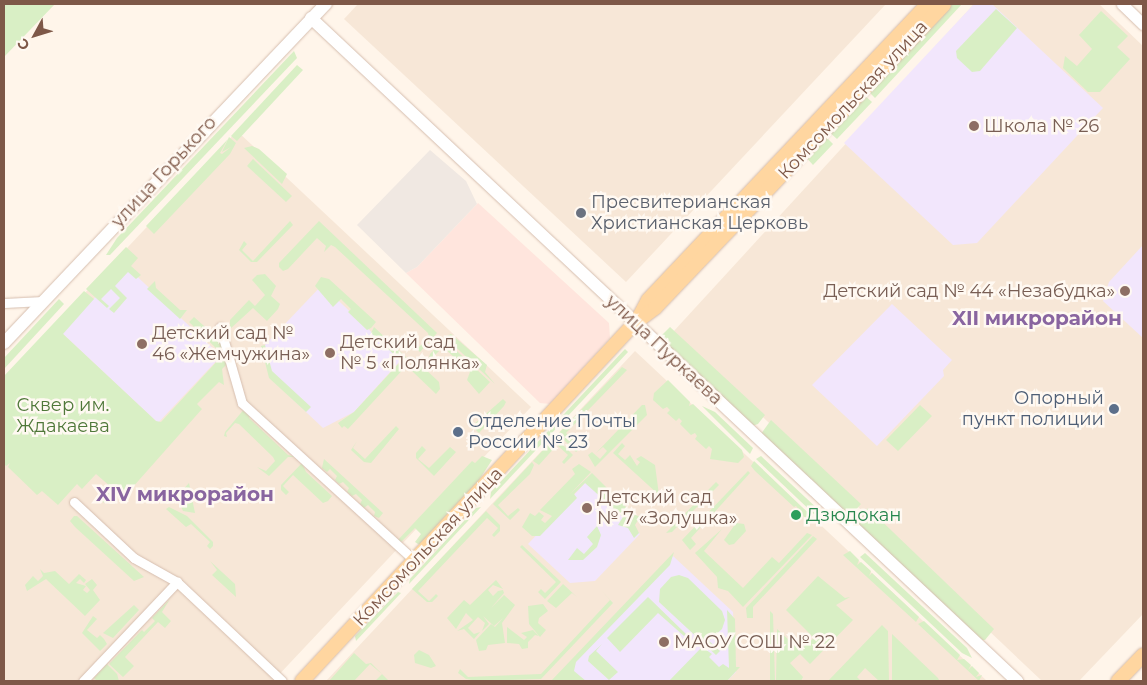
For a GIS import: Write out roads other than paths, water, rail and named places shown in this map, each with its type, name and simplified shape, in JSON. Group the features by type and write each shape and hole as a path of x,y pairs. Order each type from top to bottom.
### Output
{"main road":[{"name":"улица Горького","path":"4,343 326,4"},
{"name":"Комсомольская улица","path":"635,323 648,300 928,4"},
{"name":"Комсомольская улица","path":"302,681 635,323 655,308 944,4"},
{"name":"улица Пуркаева","path":"311,18 1017,681"},
{"path":"1118,681 1143,655"}],"street":[{"path":"1122,4 1143,24"},
{"path":"4,303 43,301"},
{"path":"220,327 242,403 415,561"},
{"path":"74,502 134,558 177,582 282,681"},
{"path":"84,681 177,582"}],"place":[{"name":"Школа № 26","path":"974,126"},
{"name":"Пресвитерианская Христианская Церковь","path":"581,213"},
{"name":"Детский сад № 44 «Незабудка»","path":"1125,291"},
{"name":"Детский сад № 46 «Жемчужина»","path":"142,344"},
{"name":"Детский сад № 5 «Полянка»","path":"330,353"},
{"name":"Опорный пункт полиции","path":"1114,409"},
{"name":"Отделение Почты России № 23","path":"458,432"},
{"name":"Детский сад № 7 «Золушка»","path":"587,508"},
{"name":"Дзюдокан","path":"796,515"},
{"name":"МАОУ СОШ № 22","path":"664,642"}],"district":[{"name":"XII микрорайон","path":"1037,318"},
{"name":"XIV микрорайон","path":"185,494"}],"park label":[{"name":"Сквер им. Ждакаева","path":"63,416"}]}
